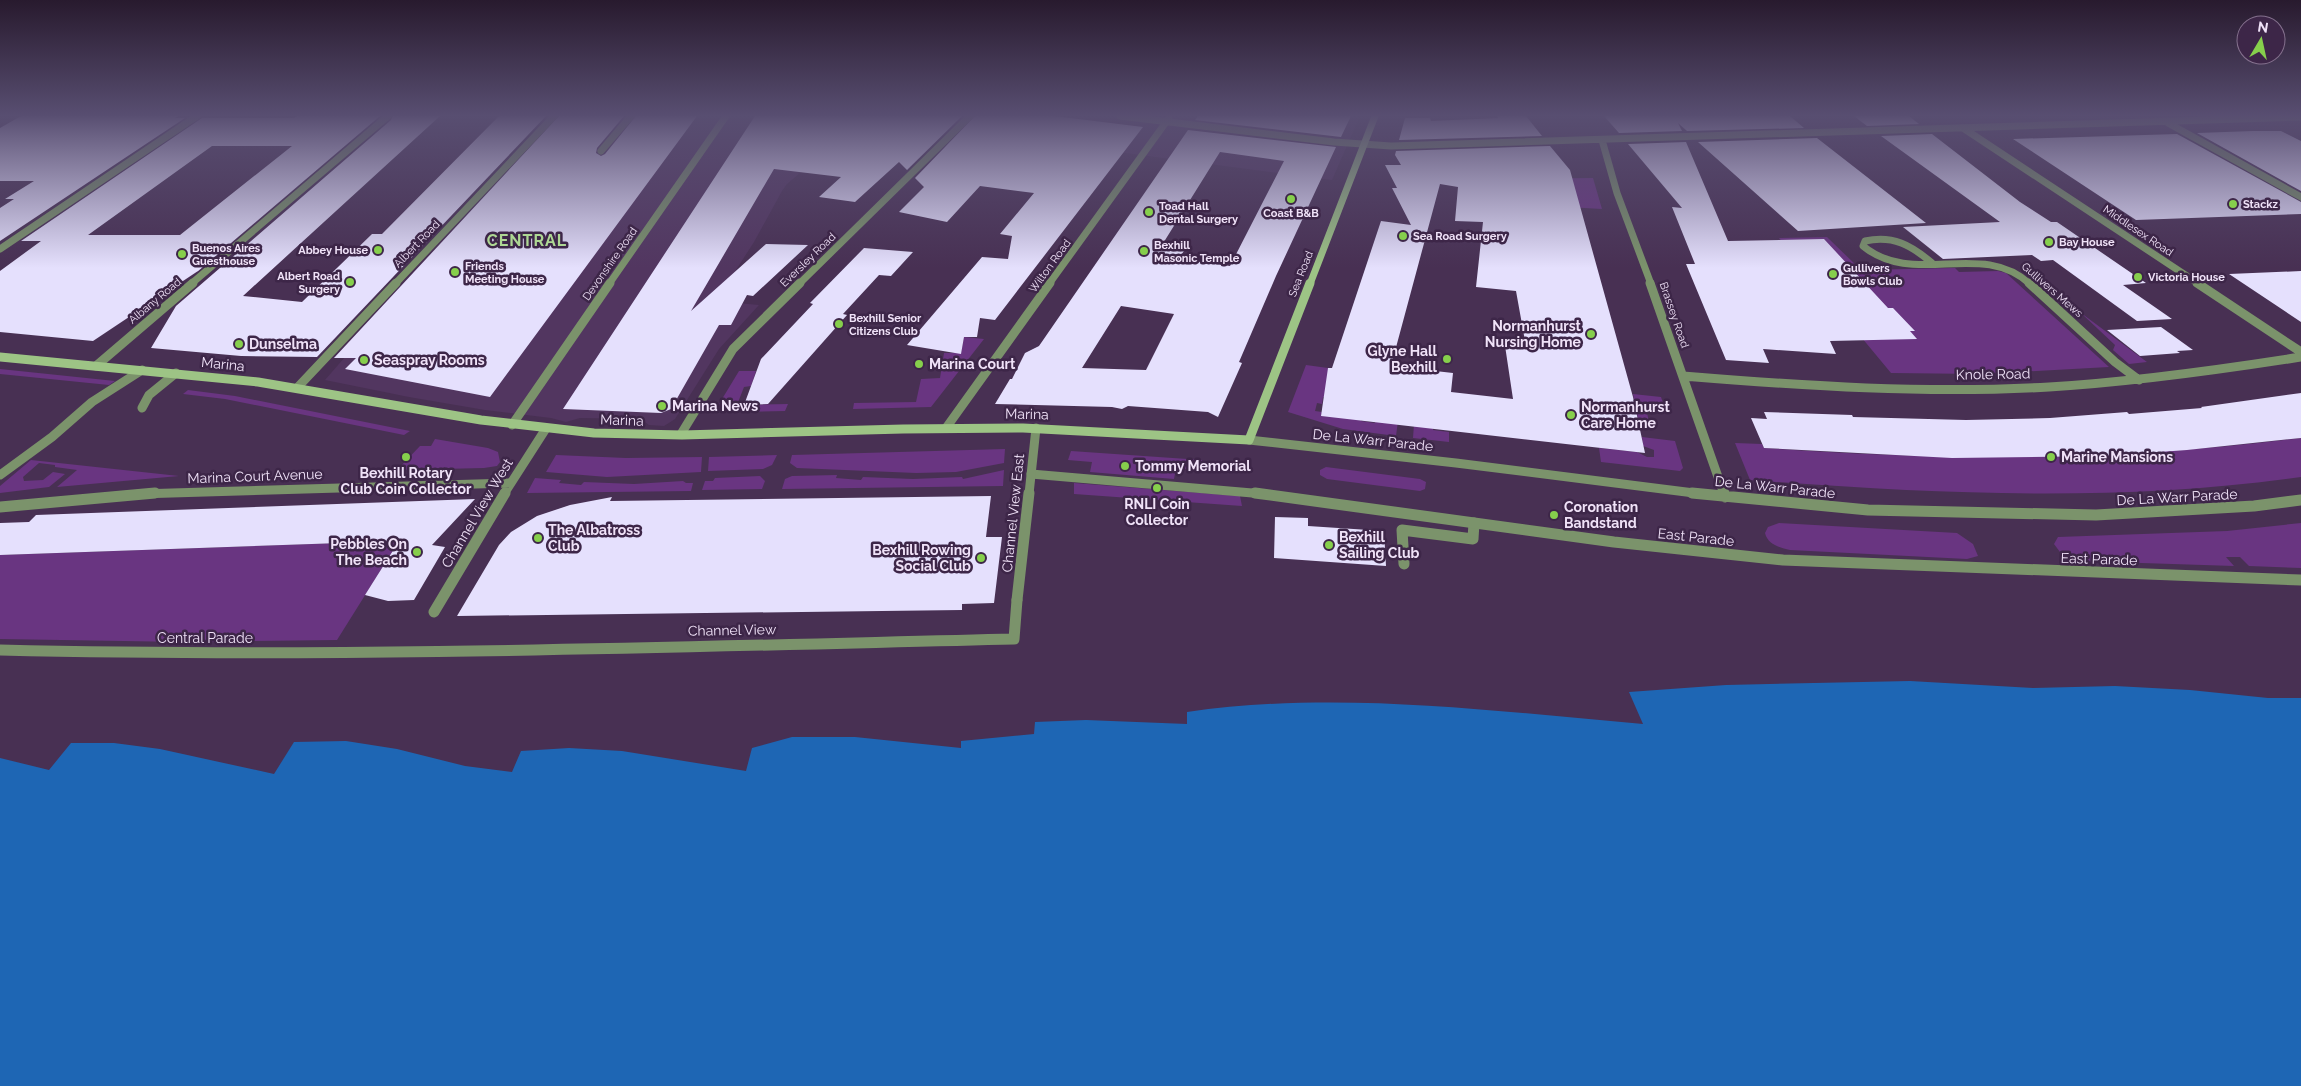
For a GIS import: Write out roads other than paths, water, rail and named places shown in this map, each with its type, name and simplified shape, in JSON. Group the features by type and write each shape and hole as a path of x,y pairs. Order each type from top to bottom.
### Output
{"main road":[{"name":"Sea Road","path":"1249,440 1356,167"},
{"name":"Marina","path":"0,357 176,373 297,388 512,426 545,430 635,435 946,428 1036,428 1249,440"}],"street":[{"path":"0,249 122,167"},
{"name":"Albany Road","path":"96,366 329,167"},
{"name":"Albert Road","path":"297,388 506,167"},
{"name":"Devonshire Road","path":"512,426 691,167"},
{"name":"Eversley Road","path":"681,434 733,349 918,167"},
{"name":"Wilton Road","path":"946,428 1135,167"},
{"name":"Brassey Road","path":"1609,167 1617,194 1725,497"},
{"name":"Middlesex Road","path":"2021,167 2301,352"},
{"path":"2246,167 2301,197"},
{"name":"Gullivers Mews","path":"1932,264 1914,247 1902,241 1875,238 1865,241 1863,246 1868,253 1881,259 1895,262 1932,264 1989,264 2004,267 2018,273 2115,362 2139,380"},
{"name":"Knole Road","path":"1683,376 1777,384 1948,389 2048,387 2139,380 2301,357"},
{"path":"0,475 52,437 92,402 142,370"},
{"path":"142,408 149,395 176,373"},
{"name":"Channel View East","path":"1017,600 1036,428"},
{"name":"Channel View West","path":"434,612 511,482 545,430"},
{"name":"De La Warr Parade","path":"1249,440 1466,464 1725,497 1868,510 2096,515 2254,506 2301,500"},
{"name":"East Parade","path":"1031,474 1241,491 1614,542 1783,560 2301,580"},
{"name":"Marina Court Avenue","path":"0,507 150,493 511,482"},
{"path":"1404,564 1402,530 1473,539 1474,523"},
{"name":"Channel View","path":"410,653 1014,639 1017,600"},
{"name":"Central Parade","path":"0,650 410,653"}],"water":[{"path":"1910,681 2033,688 2115,686 2190,690 2268,698 2301,698 2301,1086 0,1086 0,758 49,770 71,743 114,743 160,749 274,774 294,742 346,741 397,749 465,766 512,772 521,751 569,748 622,751 746,771 752,748 792,737 855,737 961,748 961,741 1034,734 1035,722 1086,720 1187,724 1187,712 1301,703 1415,705 1643,724 1629,692 1726,685"}],"place":[{"name":"Coast B&B","path":"1291,199"},
{"name":"Stackz","path":"2233,204"},
{"name":"Toad Hall Dental Surgery","path":"1149,212"},
{"name":"Sea Road Surgery","path":"1403,236"},
{"name":"Bay House","path":"2049,242"},
{"name":"Abbey House","path":"378,250"},
{"name":"Bexhill Masonic Temple","path":"1144,251"},
{"name":"Buenos Aires Guesthouse","path":"182,254"},
{"name":"Friends Meeting House","path":"455,272"},
{"name":"Gullivers Bowls Club","path":"1833,274"},
{"name":"Victoria House","path":"2138,277"},
{"name":"Albert Road Surgery","path":"350,282"},
{"name":"Bexhill Senior Citizens Club","path":"839,324"},
{"name":"Normanhurst Nursing Home","path":"1591,334"},
{"name":"Dunselma","path":"239,344"},
{"name":"Glyne Hall Bexhill","path":"1447,359"},
{"name":"Seaspray Rooms","path":"364,360"},
{"name":"Marina Court","path":"919,364"},
{"name":"Marina News","path":"662,406"},
{"name":"Normanhurst Care Home","path":"1571,415"},
{"name":"Bexhill Rotary Club Coin Collector","path":"406,457"},
{"name":"Marine Mansions","path":"2051,457"},
{"name":"Tommy Memorial","path":"1125,466"},
{"name":"RNLI Coin Collector","path":"1157,488"},
{"name":"Coronation Bandstand","path":"1554,515"},
{"name":"The Albatross Club","path":"538,538"},
{"name":"Bexhill Sailing Club","path":"1329,545"},
{"name":"Pebbles On The Beach","path":"417,552"},
{"name":"Bexhill Rowing Social Club","path":"981,558"}],"district":[{"name":"CENTRAL","path":"527,240"}]}
